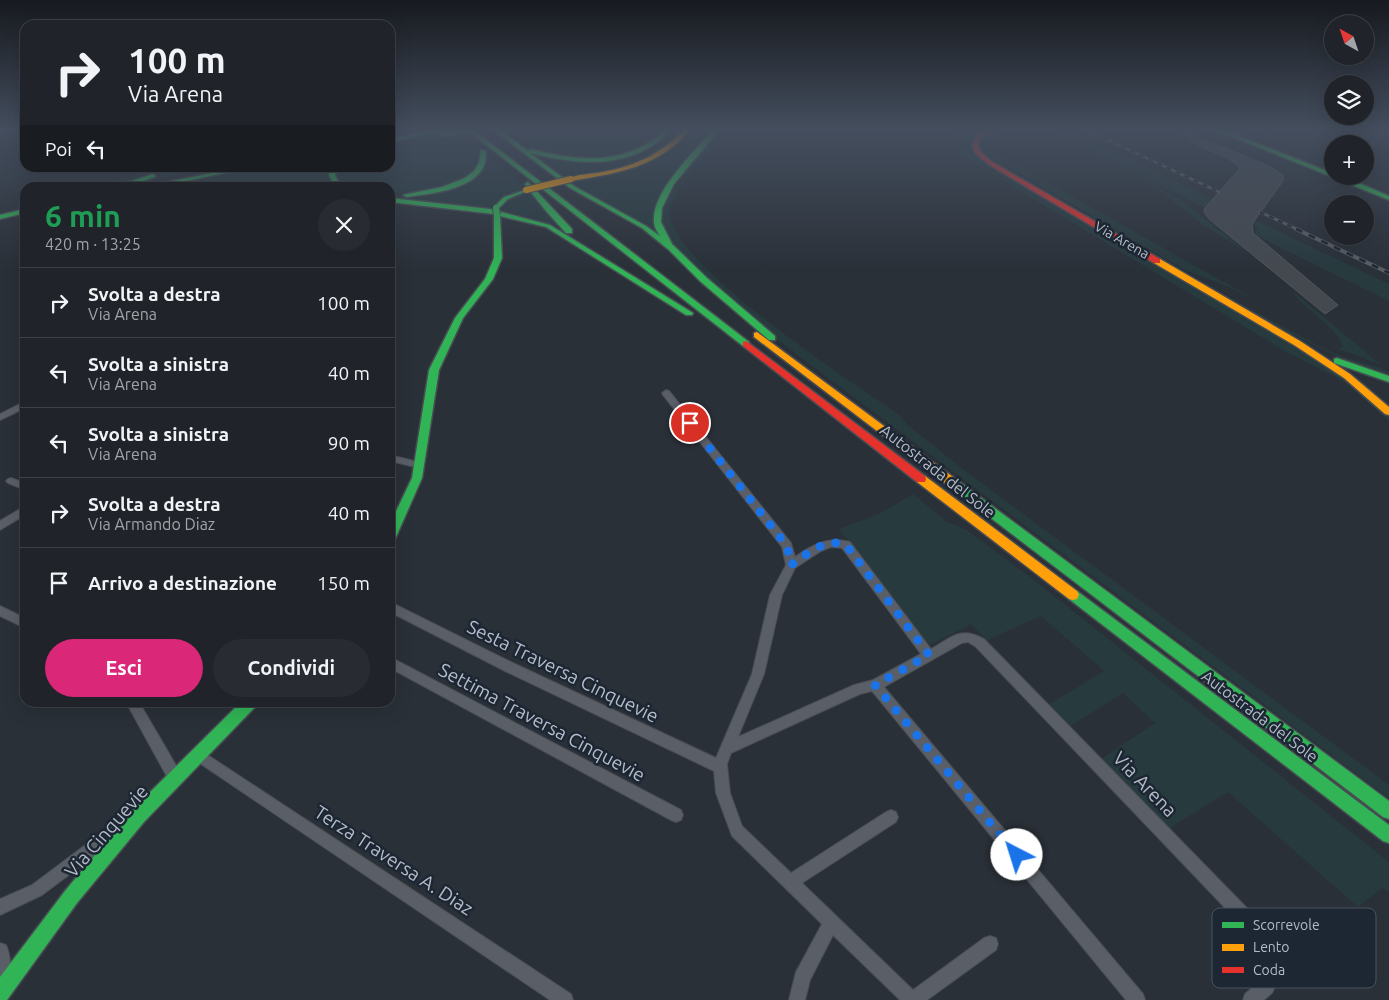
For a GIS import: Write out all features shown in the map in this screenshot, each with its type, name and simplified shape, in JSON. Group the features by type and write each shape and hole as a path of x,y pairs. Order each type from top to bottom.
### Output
{"main road":[{"path":"132,182 150,176"},
{"path":"158,182 191,176"},
{"path":"172,182 205,176"},
{"path":"395,195 424,192 464,181 474,176"},
{"path":"516,176 529,185 565,227 598,256"},
{"name":"Autostrada del Sole","path":"530,176 848,422 1389,835"},
{"path":"544,176 688,284"},
{"path":"557,176 572,187 644,227 672,248 704,280 770,336 926,463"},
{"path":"395,525 417,478 434,370 458,318 490,279 498,258 496,212 506,198 526,190 589,176"},
{"path":"672,248 660,231 657,218 660,206 681,176"},
{"name":"Via Arena","path":"1012,176 1297,343 1347,376 1389,412"},
{"path":"1356,185 1389,198"},
{"path":"395,201 491,211 534,220 548,226 698,318 848,422"},
{"path":"0,216 20,211"},
{"name":"Autostrada del Sole","path":"704,296 1389,811"},
{"name":"Via Arena","path":"1297,343 1344,364 1389,379"},
{"path":"1389,387 1383,390 1380,396 1389,407"},
{"name":"Via Cinquevie","path":"0,993 71,897 138,816 200,756 246,707"}],"street":[{"path":"666,393 787,546 791,565"},
{"path":"0,417 20,407"},
{"path":"395,459 419,465"},
{"path":"11,481 20,485"},
{"path":"0,526 20,513"},
{"path":"929,655 846,545 838,542 825,543 791,565 776,595 758,674 720,767 723,793 737,831 913,1000 990,944"},
{"name":"Sesta Traversa Cinquevie","path":"395,610 509,667 720,767"},
{"path":"0,611 20,621"},
{"name":"Via Arena","path":"728,748 858,689 875,685 960,638 970,637 980,643 1236,908"},
{"name":"Settima Traversa Cinquevie","path":"395,665 676,815"},
{"path":"875,685 1137,1000"},
{"path":"135,707 176,779"},
{"name":"Terza Traversa A. Diaz","path":"200,756 565,1000"},
{"path":"0,908 37,890 138,816"},
{"path":"791,882 891,817"},
{"path":"797,1000 802,978 832,921"},
{"path":"0,951 2,967 0,987"},
{"name":"Via Arena","path":"1251,1000 1265,988"}],"green space":[{"path":"131,176 146,176 125,182 111,182"},
{"path":"156,176 179,176 144,182 137,182"},
{"path":"214,176 328,176 332,182 181,182"},
{"path":"338,176 466,176 424,190 395,194 395,182 340,182"},
{"path":"475,176 511,176 528,189 507,194 488,209 395,200 395,197 413,195"},
{"path":"562,176 582,176 566,179"},
{"path":"594,176 676,176 661,195 658,235 571,182"},
{"path":"684,176 689,176 672,201 670,209 676,231 696,258 728,288 805,350 898,414 908,425 964,470 1389,785 1389,798 772,336 672,248 664,226 664,202"},
{"path":"995,176 1010,176 1331,369 1389,416 1389,421 1345,382 1285,351"},
{"path":"1023,176 1035,176 1262,304 1233,289 1185,270"},
{"path":"1132,176 1178,198 1250,254 1203,225 1164,193"},
{"path":"1140,176 1165,176 1213,199 1205,208"},
{"path":"530,191 560,227 501,210 509,199"},
{"path":"1255,220 1389,284 1389,301 1254,233 1258,228 1252,224"},
{"path":"1206,285 1321,347 1341,356 1389,371 1389,376 1317,347"},
{"path":"1292,291 1381,365 1319,341 1339,348 1343,347 1327,324"},
{"path":"913,494 947,522 967,530 1034,580 1389,862 1389,892 1382,888 1358,907 1228,792 1168,829 1101,759 1155,723 1123,693 1069,727 1048,705 1104,671 1041,616 987,640 971,624 929,645 839,529 879,514"}],"building":[{"path":"1233,176 1283,176 1283,181 1252,224 1253,233 1338,305 1325,314 1209,219 1204,212 1205,208"}],"railway":[{"path":"1184,176 1219,192"},
{"path":"1260,212 1299,230"},
{"path":"1296,229 1389,273"}],"traffic: fast":[{"path":"134,182 153,176"},
{"path":"172,182 205,176"},
{"path":"332,176 335,182"},
{"path":"406,195 443,189 467,180 472,176"},
{"path":"529,176 746,344"},
{"path":"557,176 572,187 644,227 672,248 704,280 772,338"},
{"path":"669,243 661,232 657,219 664,196 678,176"},
{"path":"528,184 548,210 569,231"},
{"path":"1358,185 1389,198"},
{"path":"496,208 506,198 526,190"},
{"path":"395,201 490,211 548,226 689,313"},
{"path":"496,208 497,215"},
{"path":"0,217 20,212"},
{"path":"395,526 417,478 434,370 459,318 489,279 498,258 497,215"},
{"path":"1337,361 1389,379"},
{"path":"949,480 1389,811"},
{"path":"1073,595 1389,835"},
{"path":"0,993 71,897 138,816 246,707"}],"traffic: slow":[{"path":"571,179 589,176"},
{"path":"526,190 571,179"},
{"path":"1157,261 1297,343 1347,376 1389,412"},
{"path":"757,335 949,480"},
{"path":"921,479 1073,595"}],"traffic: jam":[{"path":"1012,176 1157,261"},
{"path":"746,344 921,479"}],"route":[{"path":"690,423 787,546 791,565 825,543 838,542 846,545 929,655 875,685 1017,855"}]}
